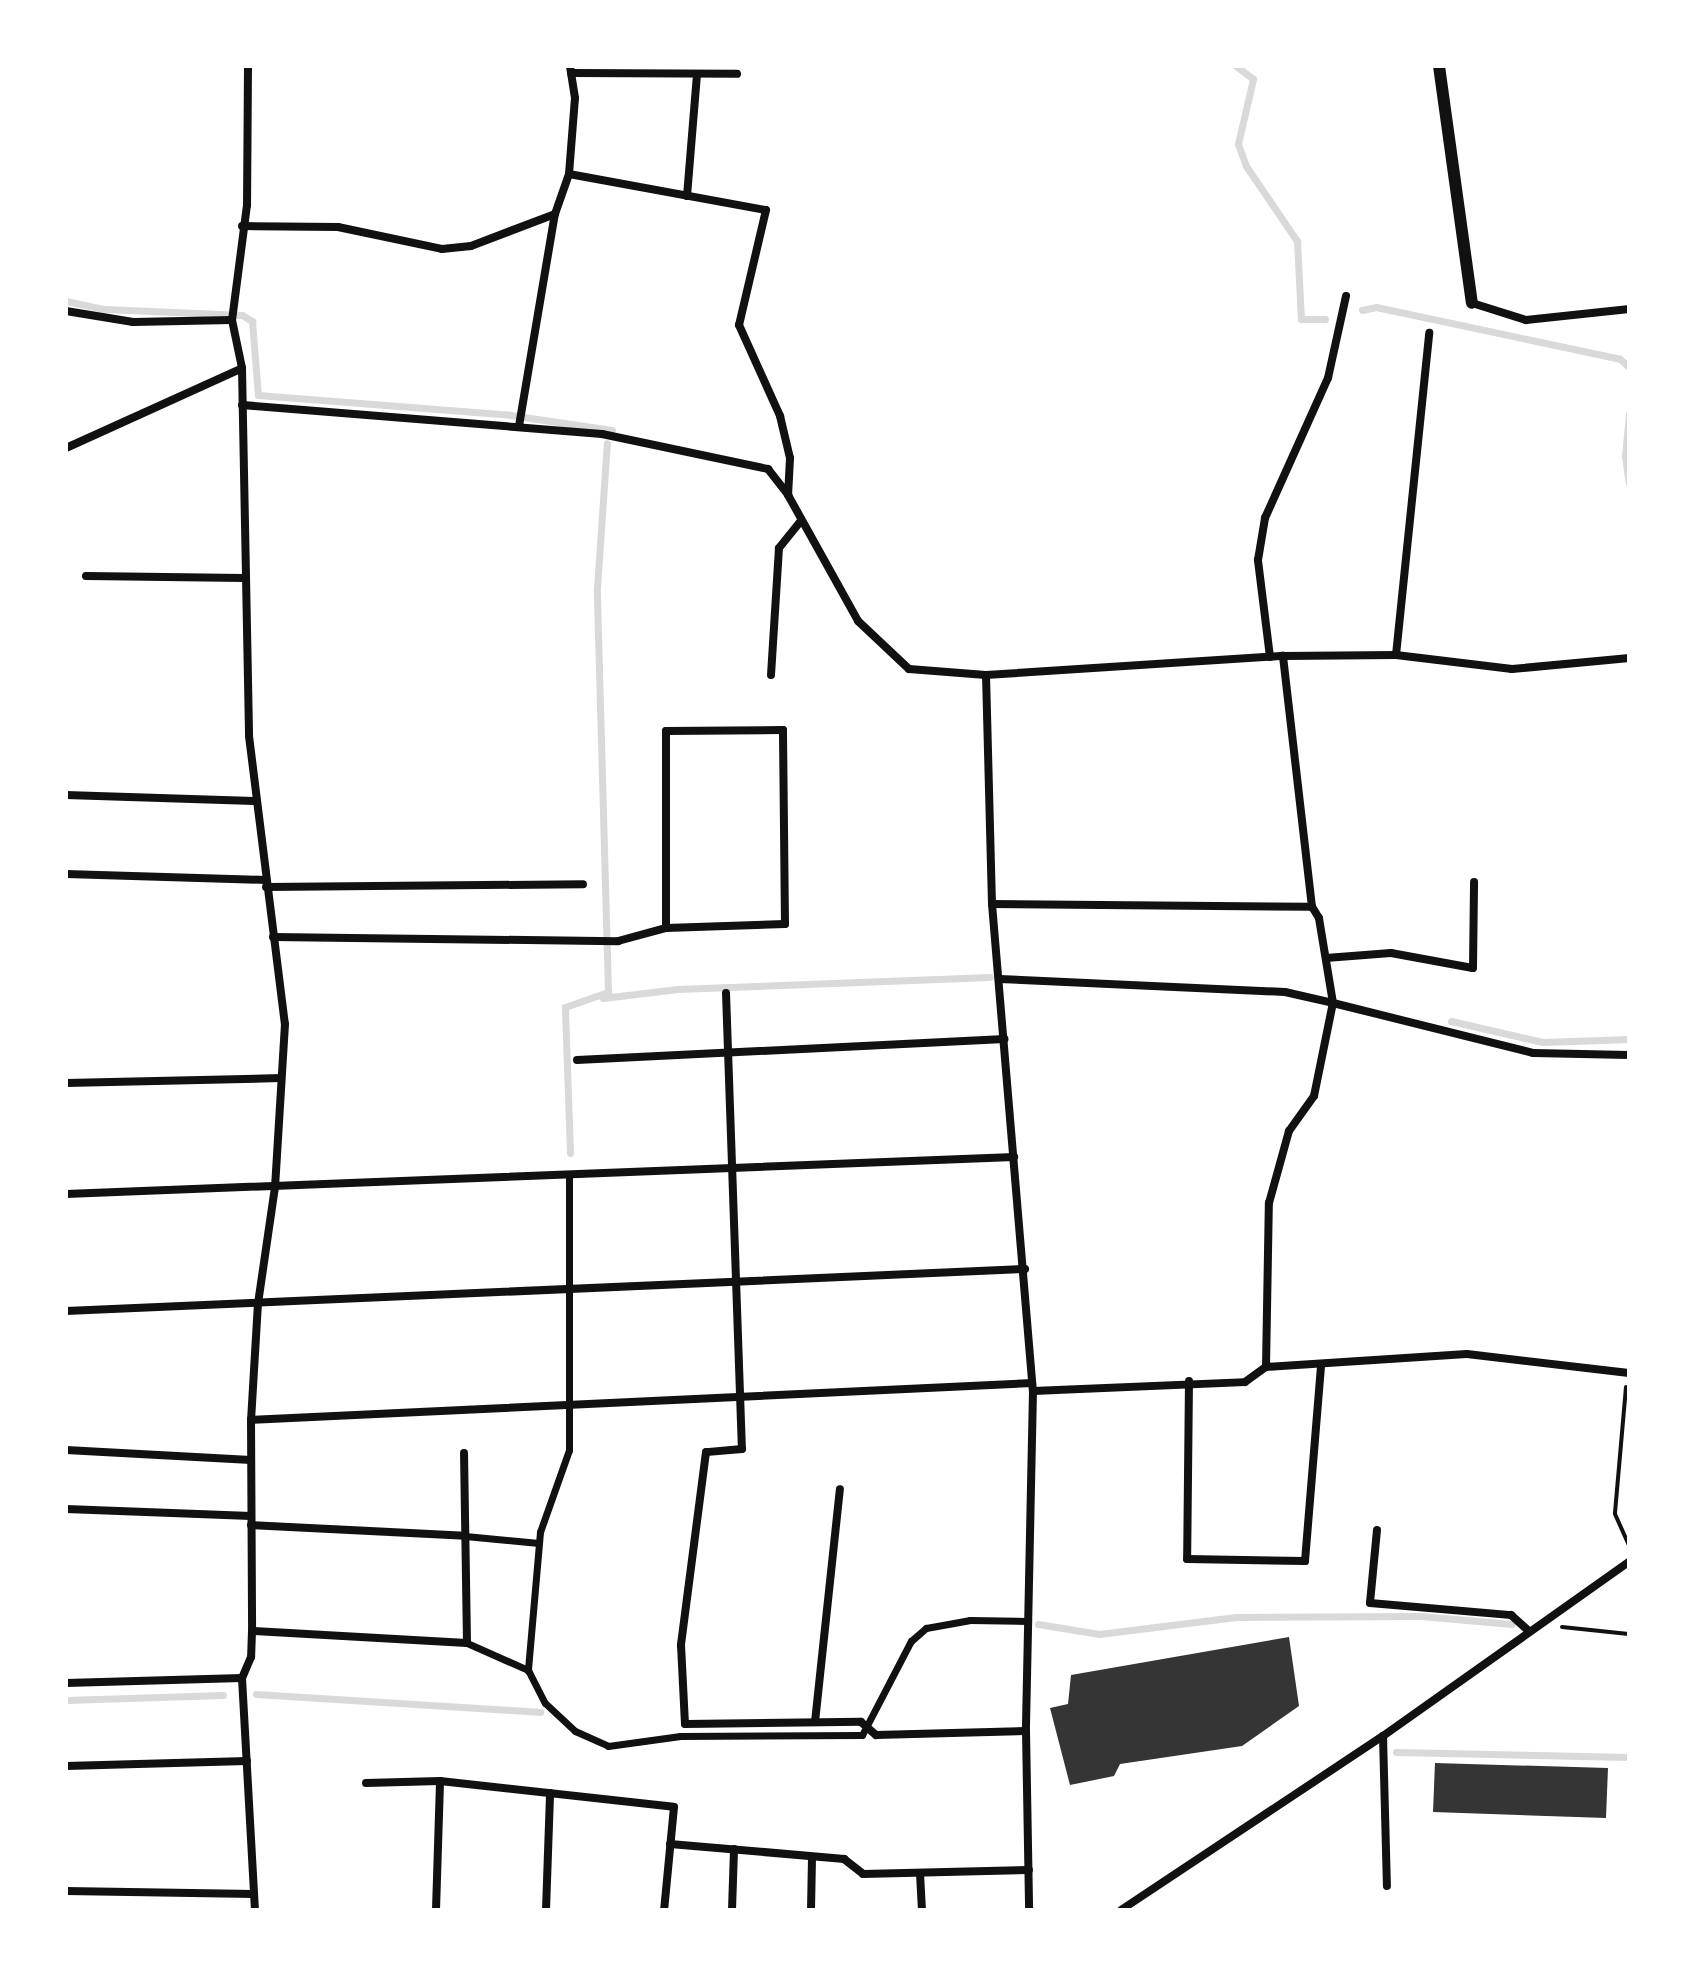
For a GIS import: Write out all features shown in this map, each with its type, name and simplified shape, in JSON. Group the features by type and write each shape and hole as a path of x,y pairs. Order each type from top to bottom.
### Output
{"street":[{"path":"248,66 242,226 233,315 242,368 244,578 254,801 285,1024 275,1187 258,1303 251,1420 251,1657 242,1678 255,1910"},
{"path":"1439,66 1472,303 1526,320 1629,309"},
{"path":"519,424 555,214 569,174 575,98 570,70 737,74"},
{"path":"687,196 697,74"},
{"path":"569,174 766,210 739,325 780,416 790,458 788,495"},
{"path":"242,226 338,227 442,249 471,246 555,214"},
{"path":"1270,657 1258,560 1265,518 1328,378 1346,296"},
{"path":"66,311 133,322 233,315"},
{"path":"1396,655 1429,333"},
{"path":"66,448 242,368"},
{"path":"242,405 519,424 707,453 768,469 788,495 800,522 858,621 909,669 986,675 1283,656 1396,655 1512,669 1629,658 1629,665"},
{"path":"771,675 779,548 800,522"},
{"path":"86,576 244,578"},
{"path":"1266,1367 1269,1203 1289,1131 1314,1096 1333,1003 1326,958 1312,907 1283,656"},
{"path":"986,675 992,904 1033,1387 1026,1731 1029,1910"},
{"path":"273,937 606,941 666,928 785,924 783,730 666,731 666,928"},
{"path":"66,795 254,801"},
{"path":"66,874 266,883 583,884"},
{"path":"1326,958 1391,953 1439,966 1473,968 1474,882"},
{"path":"992,904 1312,907"},
{"path":"999,979 1285,992 1533,1053 1629,1055"},
{"path":"726,993 742,1449 706,1452 681,1645 685,1724 861,1722 876,1735 1026,1731"},
{"path":"577,1060 1004,1039"},
{"path":"66,1083 281,1078"},
{"path":"66,1194 1014,1157"},
{"path":"569,1175 573,1405 563,1480 546,1509 539,1543 528,1670 545,1703 575,1731 608,1746 680,1736 862,1735 911,1641 926,1628 970,1620 1028,1621"},
{"path":"66,1311 1025,1269"},
{"path":"251,1420 741,1396 1189,1381 1245,1382 1266,1367 1467,1354 1628,1373"},
{"path":"1189,1381 1187,1559 1305,1561 1321,1365"},
{"path":"66,1450 251,1460"},
{"path":"464,1453 467,1643"},
{"path":"815,1722 840,1489"},
{"path":"66,1509 539,1543"},
{"path":"1377,1530 1370,1603 1511,1615 1529,1631"},
{"path":"1121,1910 1383,1736 1629,1562"},
{"path":"252,1631 467,1643 528,1670"},
{"path":"66,1683 242,1678"},
{"path":"1383,1736 1387,1886"},
{"path":"66,1766 247,1761"},
{"path":"436,1910 440,1781"},
{"path":"366,1783 440,1781 674,1807 664,1910"},
{"path":"546,1910 550,1793"},
{"path":"670,1844 844,1859 863,1874 1029,1870"},
{"path":"732,1910 734,1849"},
{"path":"811,1910 812,1857"},
{"path":"920,1873 922,1910"},
{"path":"66,1891 254,1894"}],"path":[{"path":"1628,1373 1615,1514 1629,1545"},
{"path":"1540,1624 1629,1634"}],"building":[{"path":"1289,1637 1299,1706 1242,1746 1120,1764 1114,1776 1070,1785 1050,1708 1068,1704 1071,1675"},
{"path":"1435,1763 1608,1768 1606,1818 1433,1812"}],"waterway":[{"path":"1236,66 1253,79 1238,144 1246,166 1297,241 1301,319 1325,319"},
{"path":"66,301 105,309 242,315 252,321 258,395 510,415 612,430"},
{"path":"1362,310 1376,307 1620,359 1629,367"},
{"path":"1629,414 1625,456 1629,483"},
{"path":"570,1153 565,1007 608,992 597,588 607,443"},
{"path":"603,998 677,989 990,977"},
{"path":"1451,1021 1543,1042 1629,1039"},
{"path":"1038,1624 1099,1634 1236,1617 1421,1616 1512,1624"},
{"path":"256,1694 540,1712"},
{"path":"66,1700 223,1695"},
{"path":"1396,1752 1629,1757"}]}
